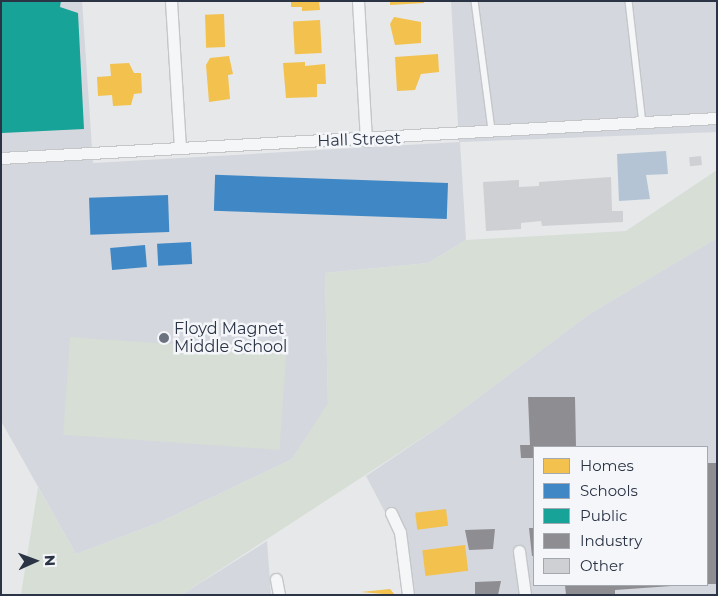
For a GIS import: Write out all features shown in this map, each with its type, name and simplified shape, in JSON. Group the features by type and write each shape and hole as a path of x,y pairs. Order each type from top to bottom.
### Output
{"street":[{"path":"171,1 180,147"},
{"path":"358,1 366,141"},
{"name":"Hall Street","path":"1,158 180,147 366,141 492,130 717,118"},
{"path":"391,513 400,532 408,595"},
{"path":"519,551 525,595"},
{"path":"276,579 278,595"}],"lane":[{"path":"475,1 492,130"},
{"path":"629,1 643,123"}],"shaded area":[{"name":"Floyd Magnet Middle School","path":"1,1 82,1 93,163 459,142 451,1 717,1 717,132 460,142 466,240 428,263 325,273 328,404 292,459 158,523 76,554 1,421"},
{"path":"717,170 717,238 588,315 442,425 181,595 21,595 38,487 76,554 158,523 292,459 328,403 325,273 428,263 466,240 626,231"},
{"path":"717,238 717,595 403,595 397,535 366,476 442,425 588,315"},
{"path":"70,337 286,352 280,450 63,435"},
{"path":"267,541 271,595 181,595"}],"water":[{"path":"666,151 668,174 646,175 650,199 619,201 617,154"}],"building: Homes":[{"path":"291,1 319,1 320,10 302,11 302,7 291,7"},
{"path":"390,1 424,1 424,3 390,5"},
{"path":"224,14 225,47 206,48 205,15"},
{"path":"394,17 421,22 421,43 395,45 390,24"},
{"path":"320,20 322,53 295,54 293,21"},
{"path":"438,54 439,72 421,74 415,90 397,91 395,57"},
{"path":"229,56 233,74 228,75 230,99 209,102 206,65 210,58"},
{"path":"305,62 305,66 325,64 326,84 317,84 317,97 286,98 283,63"},
{"path":"129,63 134,73 141,73 142,93 134,94 131,105 113,106 112,95 98,96 97,77 111,76 110,64"},
{"path":"446,509 448,526 417,530 415,513"},
{"path":"465,545 468,571 425,576 422,550"},
{"path":"390,589 395,595 361,592"}],"building: Schools":[{"path":"215,175 448,183 447,219 214,211"},
{"path":"168,195 169,232 90,235 89,198"},
{"path":"191,242 192,264 158,266 157,244"},
{"path":"145,245 147,267 112,270 110,248"}],"building: Public":[{"path":"1,1 61,1 60,7 78,13 84,129 2,133"}],"building: Industry":[{"path":"528,397 575,397 576,446 533,446 533,458 521,458 520,445 530,445"},
{"path":"708,463 717,463 717,584 708,584"},
{"path":"529,528 533,528 532,556"},
{"path":"495,529 493,549 469,550 465,530"},
{"path":"501,581 498,595 475,595 475,582"},
{"path":"565,586 671,586 615,590 615,595 566,595"}],"building: Other":[{"path":"701,156 702,165 690,166 689,157"},
{"path":"611,177 612,211 623,211 623,222 542,226 541,221 521,223 521,229 486,231 483,182 519,180 519,187 539,186 539,182"}],"place":[{"name":"Floyd Magnet Middle School","path":"164,338"}]}
